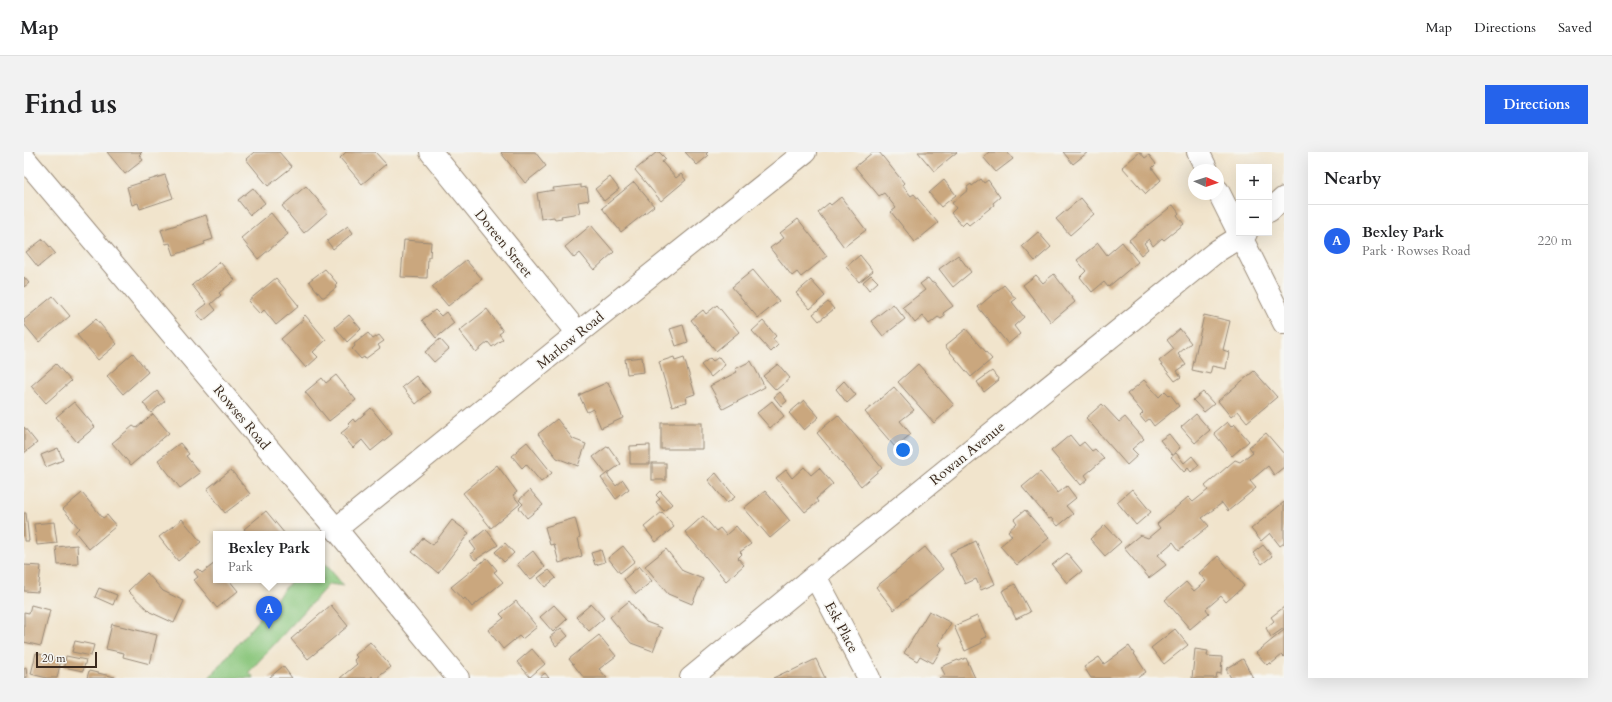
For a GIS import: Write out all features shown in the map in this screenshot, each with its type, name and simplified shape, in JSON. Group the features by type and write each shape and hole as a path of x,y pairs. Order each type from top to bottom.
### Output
{"street":[{"name":"Doreen Street","path":"431,152 578,333"},
{"name":"Marlow Road","path":"336,529 805,152"},
{"path":"1198,152 1204,164"},
{"name":"Rowses Road","path":"24,158 336,529 458,678"},
{"path":"1272,208 1284,198"},
{"path":"1223,200 1236,221"},
{"name":"Rowan Avenue","path":"691,678 1218,251 1242,236"},
{"path":"1244,236 1284,324"},
{"name":"Esk Place","path":"815,576 869,678"}],"green space":[{"path":"325,564 344,586 329,584 249,672 254,678 209,678 289,583 325,583"}],"building":[{"path":"107,152 142,152 139,155 143,160 125,174"},
{"path":"254,152 279,152 292,167 268,186 246,159"},
{"path":"346,152 375,152 386,164 362,184 340,158"},
{"path":"535,152 546,166 525,183 501,153"},
{"path":"659,152 666,159 662,162 676,178 681,174 686,180 661,201 635,170"},
{"path":"685,152 708,152 706,154 708,156 697,165"},
{"path":"873,152 879,152 904,183 902,185 911,196 914,194 938,223 915,242 891,212 896,208 884,193 879,196 855,167"},
{"path":"918,152 957,152 934,171"},
{"path":"989,152 1007,152 1013,159 996,172 983,157"},
{"path":"1063,152 1088,152 1073,164"},
{"path":"1140,152 1145,158 1149,155 1156,164 1152,168 1161,180 1146,194 1122,167"},
{"path":"165,175 173,198 140,209 138,203 132,205 127,187"},
{"path":"610,177 619,189 604,201 595,189"},
{"path":"981,179 984,183 988,180 1000,197 993,203 994,205 969,225 966,222 962,226 951,213 956,208 952,203 968,190 967,187 971,184 972,186"},
{"path":"944,180 956,195 941,207 929,193"},
{"path":"634,182 654,206 621,232 602,208"},
{"path":"581,185 581,188 587,187 589,200 578,202 580,213 561,216 562,218 555,219 554,217 541,219 537,193 554,190 553,188"},
{"path":"306,186 328,212 304,233 282,206"},
{"path":"253,188 265,203 250,215 238,200"},
{"path":"841,197 866,230 844,247 818,212 829,203 831,205"},
{"path":"1081,198 1094,214 1070,235 1056,219"},
{"path":"1173,205 1179,213 1177,215 1184,224 1164,240 1162,238 1153,246 1149,239 1144,243 1148,249 1141,255 1129,240"},
{"path":"271,213 288,234 258,259 241,238"},
{"path":"206,215 213,239 204,242 205,244 174,255 170,243 166,244 161,230"},
{"path":"798,219 827,256 801,277 797,272 792,276 770,248 784,238 780,233"},
{"path":"591,225 614,252 594,270 580,253 574,258 565,247"},
{"path":"348,226 353,233 333,249 327,241"},
{"path":"1038,232 1051,247 1035,261 1022,246"},
{"path":"43,239 55,253 38,267 26,252"},
{"path":"404,240 431,242 430,257 428,257 427,278 401,277"},
{"path":"1122,242 1138,262 1108,287 1104,282 1092,292 1080,277 1086,271 1077,260 1098,243 1107,255"},
{"path":"860,255 873,271 859,282 846,267"},
{"path":"958,255 971,272 953,287 939,269"},
{"path":"466,260 482,279 448,306 432,287"},
{"path":"220,262 235,280 219,293 221,295 211,304 216,310 203,321 196,312 207,304 192,285"},
{"path":"325,269 337,283 335,285 336,288 322,297 309,281"},
{"path":"753,270 779,301 758,318 732,287"},
{"path":"1054,274 1075,302 1051,322 1023,285 1036,275 1043,283"},
{"path":"871,275 878,282 869,290 863,282"},
{"path":"24,277 29,283 24,287"},
{"path":"276,278 299,306 276,325 264,310 260,314 248,301"},
{"path":"928,278 932,283 934,282 953,306 943,313 945,316 941,319 938,317 929,324 923,316 915,323 903,307 925,290 920,284"},
{"path":"811,280 825,296 810,309 796,293"},
{"path":"1004,285 1016,299 1012,302 1024,317 1014,326 1020,334 1008,344 978,307"},
{"path":"53,296 70,316 39,342 24,324 24,320"},
{"path":"828,302 834,309 819,321 813,314"},
{"path":"893,304 905,319 883,336 871,321"},
{"path":"717,305 739,332 716,351 691,320 703,310 706,314"},
{"path":"487,309 503,331 499,334 503,339 492,347 488,342 476,352 459,331"},
{"path":"435,310 441,316 446,312 454,323 436,338 422,320"},
{"path":"305,315 326,340 313,352 318,357 306,368 281,339 304,319 302,318"},
{"path":"349,315 361,329 347,342 335,327"},
{"path":"1204,315 1230,321 1223,350 1229,352 1226,369 1212,366 1210,374 1192,370"},
{"path":"96,319 117,344 98,360 77,335"},
{"path":"763,321 776,336 773,339 778,345 771,352 752,331"},
{"path":"683,325 688,342 676,346 670,329"},
{"path":"966,329 992,359 971,377 945,346"},
{"path":"1180,329 1191,343 1178,354 1186,365 1177,371 1181,377 1175,381 1159,361 1174,349 1167,340"},
{"path":"368,333 373,339 379,335 384,341 378,345 380,348 365,359 364,357 361,359 352,349 355,346 354,344"},
{"path":"440,339 449,349 434,362 425,352"},
{"path":"133,353 148,372 123,394 107,376"},
{"path":"642,357 644,372 627,374 625,359"},
{"path":"674,357 675,361 684,358 695,394 686,397 687,402 672,406 659,362"},
{"path":"719,357 725,365 711,377 701,365 710,358 713,361"},
{"path":"751,361 765,387 723,409 710,386 737,372 735,369"},
{"path":"56,364 71,381 46,403 31,386"},
{"path":"778,364 790,378 776,390 763,376"},
{"path":"918,364 954,405 934,423 898,382"},
{"path":"992,371 999,380 984,392 977,382"},
{"path":"1254,371 1277,397 1247,422 1238,411 1231,417 1218,401"},
{"path":"336,375 356,400 329,421 305,392 322,378 326,383"},
{"path":"416,376 430,392 416,404 402,387"},
{"path":"1144,380 1159,397 1165,391 1169,395 1170,394 1179,406 1154,426 1149,419 1145,422 1140,416 1143,413 1127,394"},
{"path":"844,381 856,395 847,403 836,389"},
{"path":"608,382 623,418 601,428 593,409 587,412 579,395"},
{"path":"894,387 914,410 900,421 911,434 895,447 865,412"},
{"path":"157,391 165,401 151,413 143,403"},
{"path":"780,392 787,401 781,406 774,397"},
{"path":"1203,392 1214,404 1204,412 1193,400"},
{"path":"804,400 819,417 804,430 789,413"},
{"path":"772,401 784,416 770,428 757,413"},
{"path":"74,402 95,427 77,442 56,417"},
{"path":"1102,404 1119,422 1125,417 1144,439 1132,449 1138,455 1127,465 1086,418"},
{"path":"371,408 392,434 371,451 362,440 353,448 341,433 350,426 348,424 353,419 355,422"},
{"path":"153,414 169,433 131,465 112,443 133,426 136,428"},
{"path":"1196,414 1210,430 1195,443 1181,427"},
{"path":"838,415 882,468 861,486 817,433"},
{"path":"557,419 573,439 586,444 578,466 557,458 538,434"},
{"path":"1227,422 1231,427 1234,424 1249,441 1232,456 1214,433"},
{"path":"661,423 702,423 702,449 661,449"},
{"path":"24,427 37,443 24,453"},
{"path":"1266,433 1284,454 1284,467 1274,475 1268,466 1250,481 1256,488 1228,511 1222,503 1202,518 1209,526 1179,550 1173,542 1158,555 1166,565 1149,578 1124,548 1140,535 1148,538 1160,528 1157,524 1188,497 1193,502 1208,490 1205,486 1235,460 1240,462 1253,452 1249,447"},
{"path":"1169,434 1180,448 1172,455 1160,440"},
{"path":"1070,435 1079,446 1084,442 1092,451 1095,449 1104,459 1085,475 1088,479 1081,485 1051,451"},
{"path":"527,442 552,473 541,482 526,464 522,468 512,456"},
{"path":"180,443 189,454 186,456 200,473 180,488 158,460"},
{"path":"650,445 650,464 630,464 630,446"},
{"path":"608,446 621,464 607,474 616,486 623,480 629,489 616,499 601,478 606,474 593,457"},
{"path":"58,448 63,460 46,467 41,455"},
{"path":"1176,453 1184,463 1192,456 1199,465 1191,472 1188,468 1184,472 1171,457"},
{"path":"652,463 666,463 666,480 652,480"},
{"path":"497,465 517,492 513,495 520,504 491,528 463,493"},
{"path":"804,467 811,475 819,468 833,484 816,499 818,502 805,512 776,478 786,470 792,478"},
{"path":"231,470 250,494 225,513 207,489"},
{"path":"1040,472 1058,493 1067,486 1076,498 1066,506 1073,514 1058,526 1051,518 1049,519 1022,487"},
{"path":"716,473 735,497 727,503 708,480"},
{"path":"1132,489 1151,512 1136,525 1117,502"},
{"path":"530,490 543,505 527,518 519,508 523,504 519,500"},
{"path":"660,491 672,504 664,511 656,502 660,499 656,495"},
{"path":"765,491 790,521 770,538 744,508"},
{"path":"82,493 103,518 107,515 116,526 89,549 75,532 79,528 63,509"},
{"path":"1284,502 1284,543 1280,546 1270,533 1261,541 1251,529"},
{"path":"1025,510 1049,538 1017,565 1000,546 1012,536 1008,531 1017,523 1014,519"},
{"path":"266,511 283,531 246,531 244,529"},
{"path":"662,512 674,527 656,542 644,527"},
{"path":"24,513 26,513 29,541 24,541"},
{"path":"703,516 716,531 720,528 726,535 736,526 751,544 740,552 742,554 738,558 744,565 726,581 685,532"},
{"path":"575,518 580,537 578,538 582,556 559,563 554,544 550,545 545,527"},
{"path":"182,519 201,542 178,561 159,537"},
{"path":"452,520 469,533 438,573 412,552 423,538 433,545"},
{"path":"54,522 57,543 37,545 34,524"},
{"path":"1105,525 1121,542 1105,556 1090,539"},
{"path":"486,529 498,545 475,560 470,554 476,550 470,542"},
{"path":"976,541 995,584 981,590 976,579 965,584 950,553"},
{"path":"505,543 514,553 504,562 495,552"},
{"path":"77,545 78,564 58,565 56,547"},
{"path":"1263,545 1272,556 1262,564 1253,553"},
{"path":"623,546 635,561 620,573 608,558"},
{"path":"925,547 943,569 894,610 876,587"},
{"path":"666,549 683,571 703,579 692,604 668,594 645,566"},
{"path":"601,550 605,562 595,565 591,553"},
{"path":"533,551 545,567 530,580 517,564"},
{"path":"1067,553 1082,571 1067,583 1052,565"},
{"path":"1218,556 1244,586 1226,602 1221,596 1206,609 1209,613 1190,629 1165,600 1186,582 1194,591 1206,581 1199,573"},
{"path":"487,558 497,570 494,572 503,582 472,607 465,598 463,600 451,587"},
{"path":"24,565 41,566 38,592 24,591"},
{"path":"213,565 213,583 231,583 238,591 217,608 194,580 198,577 194,572 198,569 202,573"},
{"path":"639,566 652,581 636,594 624,579"},
{"path":"549,570 556,578 545,587 538,578"},
{"path":"147,573 163,591 184,601 174,623 150,612 128,591"},
{"path":"1015,584 1030,612 1016,619 1002,591"},
{"path":"99,588 117,595 113,605 95,597"},
{"path":"516,601 537,627 522,639 519,636 503,649 488,630 504,618 500,614"},
{"path":"629,601 646,622 662,628 653,651 631,643 610,617"},
{"path":"591,604 604,618 589,631 576,617"},
{"path":"31,605 50,610 41,646 24,642 24,612 29,613"},
{"path":"331,605 348,626 308,659 291,639"},
{"path":"554,605 567,619 553,632 540,617"},
{"path":"1284,607 1284,628 1271,637 1266,628 1274,621 1271,617"},
{"path":"929,611 951,623 938,645 942,648 933,663 920,656 917,661 904,653"},
{"path":"977,616 987,637 981,639 982,643 965,651 954,626"},
{"path":"112,624 157,635 150,664 123,657 124,653 106,649"},
{"path":"561,628 568,636 556,646 550,637"},
{"path":"1175,629 1188,645 1164,664 1151,648"},
{"path":"1284,630 1284,657 1282,655 1271,664 1270,662 1267,665 1256,653"},
{"path":"599,635 616,656 599,669 607,678 584,678 569,659"},
{"path":"75,641 94,645 91,656 72,652"},
{"path":"370,642 391,667 377,678 372,676 370,678 340,678 357,664 354,660 357,657 355,655"},
{"path":"1129,646 1146,672 1137,678 1091,678 1084,667 1099,657 1104,664"},
{"path":"532,649 545,664 530,677 517,662"},
{"path":"1195,649 1208,651 1207,656 1222,657 1221,674 1217,673 1216,678 1192,678"},
{"path":"36,653 61,660 57,678 47,678 31,674"},
{"path":"66,656 86,660 83,671 64,667"},
{"path":"966,658 975,678 939,678 945,675 941,667"},
{"path":"816,659 825,678 773,678 788,671 789,672"},
{"path":"1243,659 1253,678 1231,678 1226,669"},
{"path":"283,666 292,678 269,678"},
{"path":"26,667 27,678 24,678 24,668"},
{"path":"89,671 115,677 115,678 87,678"},
{"path":"545,673 549,678 539,678"}],"place":[{"name":"Bexley Park","path":"269,629"}]}
